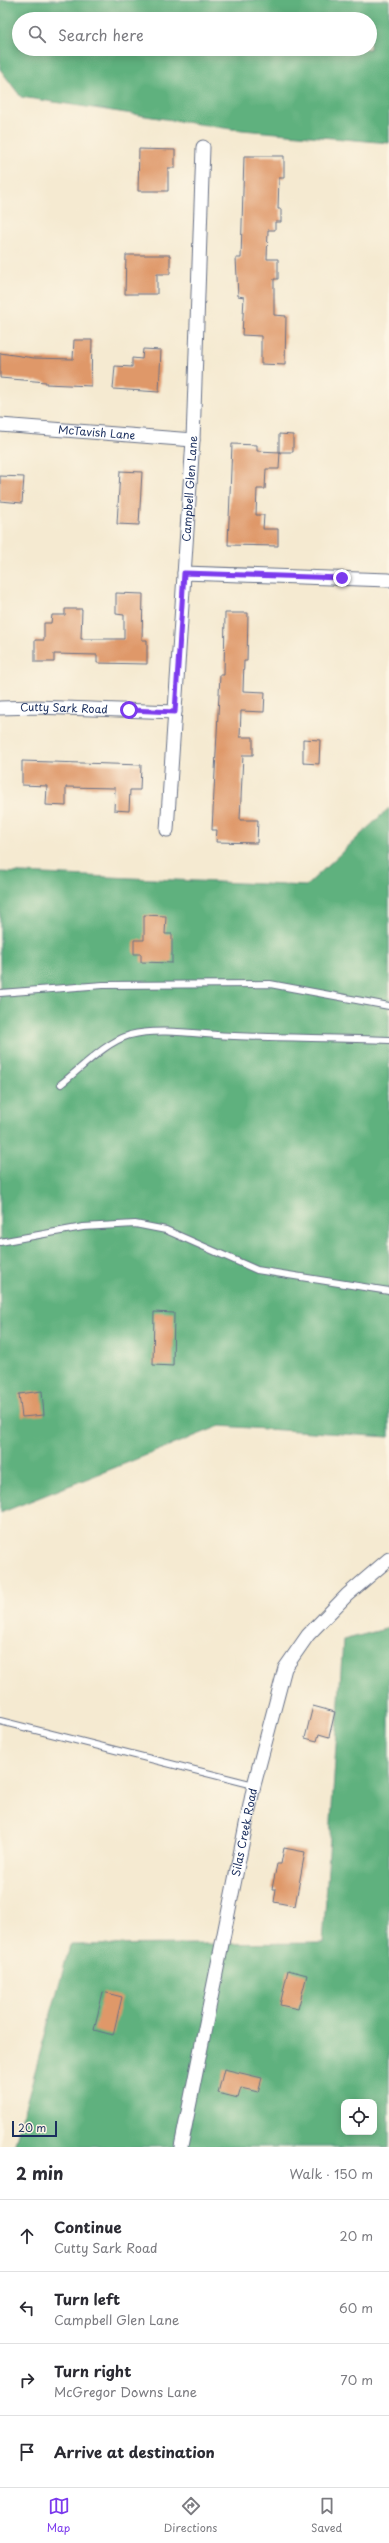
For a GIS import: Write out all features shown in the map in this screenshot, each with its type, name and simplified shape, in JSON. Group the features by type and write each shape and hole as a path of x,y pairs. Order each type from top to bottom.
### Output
{"street":[{"name":"Campbell Glen Lane","path":"167,830 193,440 203,147"},
{"name":"McTavish Lane","path":"0,425 193,440"},
{"path":"184,573 389,580"},
{"name":"Cutty Sark Road","path":"0,708 36,707 175,712"},
{"name":"Silas Creek Road","path":"181,2147 254,1786 283,1675 296,1651 347,1595 389,1559"}],"lane":[{"path":"0,993 103,984 270,984 389,1006"},
{"path":"61,1084 106,1048 130,1035 177,1032 234,1036 301,1036 389,1040"},
{"path":"0,1242 83,1227 135,1224 166,1230 256,1270 389,1291"},
{"path":"0,1721 254,1786"}],"green space":[{"path":"0,0 389,0 389,143 231,129 21,97 0,69"},
{"path":"389,808 389,1437 220,1426 0,1513 0,872 306,886"},
{"path":"389,1628 389,2147 14,2147 70,1945 323,1943 343,1640"}],"building":[{"path":"139,149 175,150 175,168 168,168 168,191 138,191"},
{"path":"244,156 284,156 284,178 279,178 278,209 281,209 281,222 275,222 275,230 268,230 267,259 278,259 278,279 274,279 274,315 286,316 285,365 261,364 261,336 242,335 244,297 238,296 236,258 241,258"},
{"path":"126,255 170,255 170,274 157,274 157,294 125,294"},
{"path":"74,340 92,340 91,386 46,384 46,382 0,378 0,353 34,358 73,359"},
{"path":"143,349 161,350 159,392 113,389 115,366 132,367 132,358 142,359"},
{"path":"279,434 293,435 293,452 279,452"},
{"path":"232,444 257,445 257,451 280,452 279,469 266,469 265,489 257,489 256,515 264,515 263,529 278,529 278,546 228,545"},
{"path":"120,471 142,472 139,525 117,524"},
{"path":"0,476 24,477 22,503 0,501"},
{"path":"116,593 143,594 142,640 147,640 147,664 97,663 97,655 54,654 54,662 35,662 35,640 44,640 44,623 51,623 52,615 65,615 65,609 82,609 81,639 124,639 124,615 116,614"},
{"path":"225,613 248,613 247,661 244,661 243,691 265,692 264,712 241,711 240,737 253,737 253,755 243,755 240,820 258,820 257,843 216,842 217,830 212,830 220,675 224,675"},
{"path":"303,739 320,740 319,764 303,763"},
{"path":"22,761 141,765 140,790 130,790 129,811 114,810 115,788 66,787 66,806 46,805 47,786 22,785"},
{"path":"144,915 166,916 165,934 172,934 172,963 141,962 141,954 134,954 134,940 144,940"},
{"path":"154,1312 174,1313 173,1366 153,1365"},
{"path":"42,1391 44,1415 22,1417 19,1394"},
{"path":"313,1706 335,1712 329,1737 319,1734 317,1741 305,1738"},
{"path":"284,1848 305,1852 295,1906 274,1902 276,1889 272,1889 277,1864 281,1864"},
{"path":"288,1970 307,1975 298,2009 280,2005"},
{"path":"103,1992 122,1997 113,2035 94,2030"},
{"path":"224,2069 262,2078 258,2092 241,2088 238,2098 218,2093"}],"route":[{"path":"129,710 175,712 184,573 342,578"}]}
